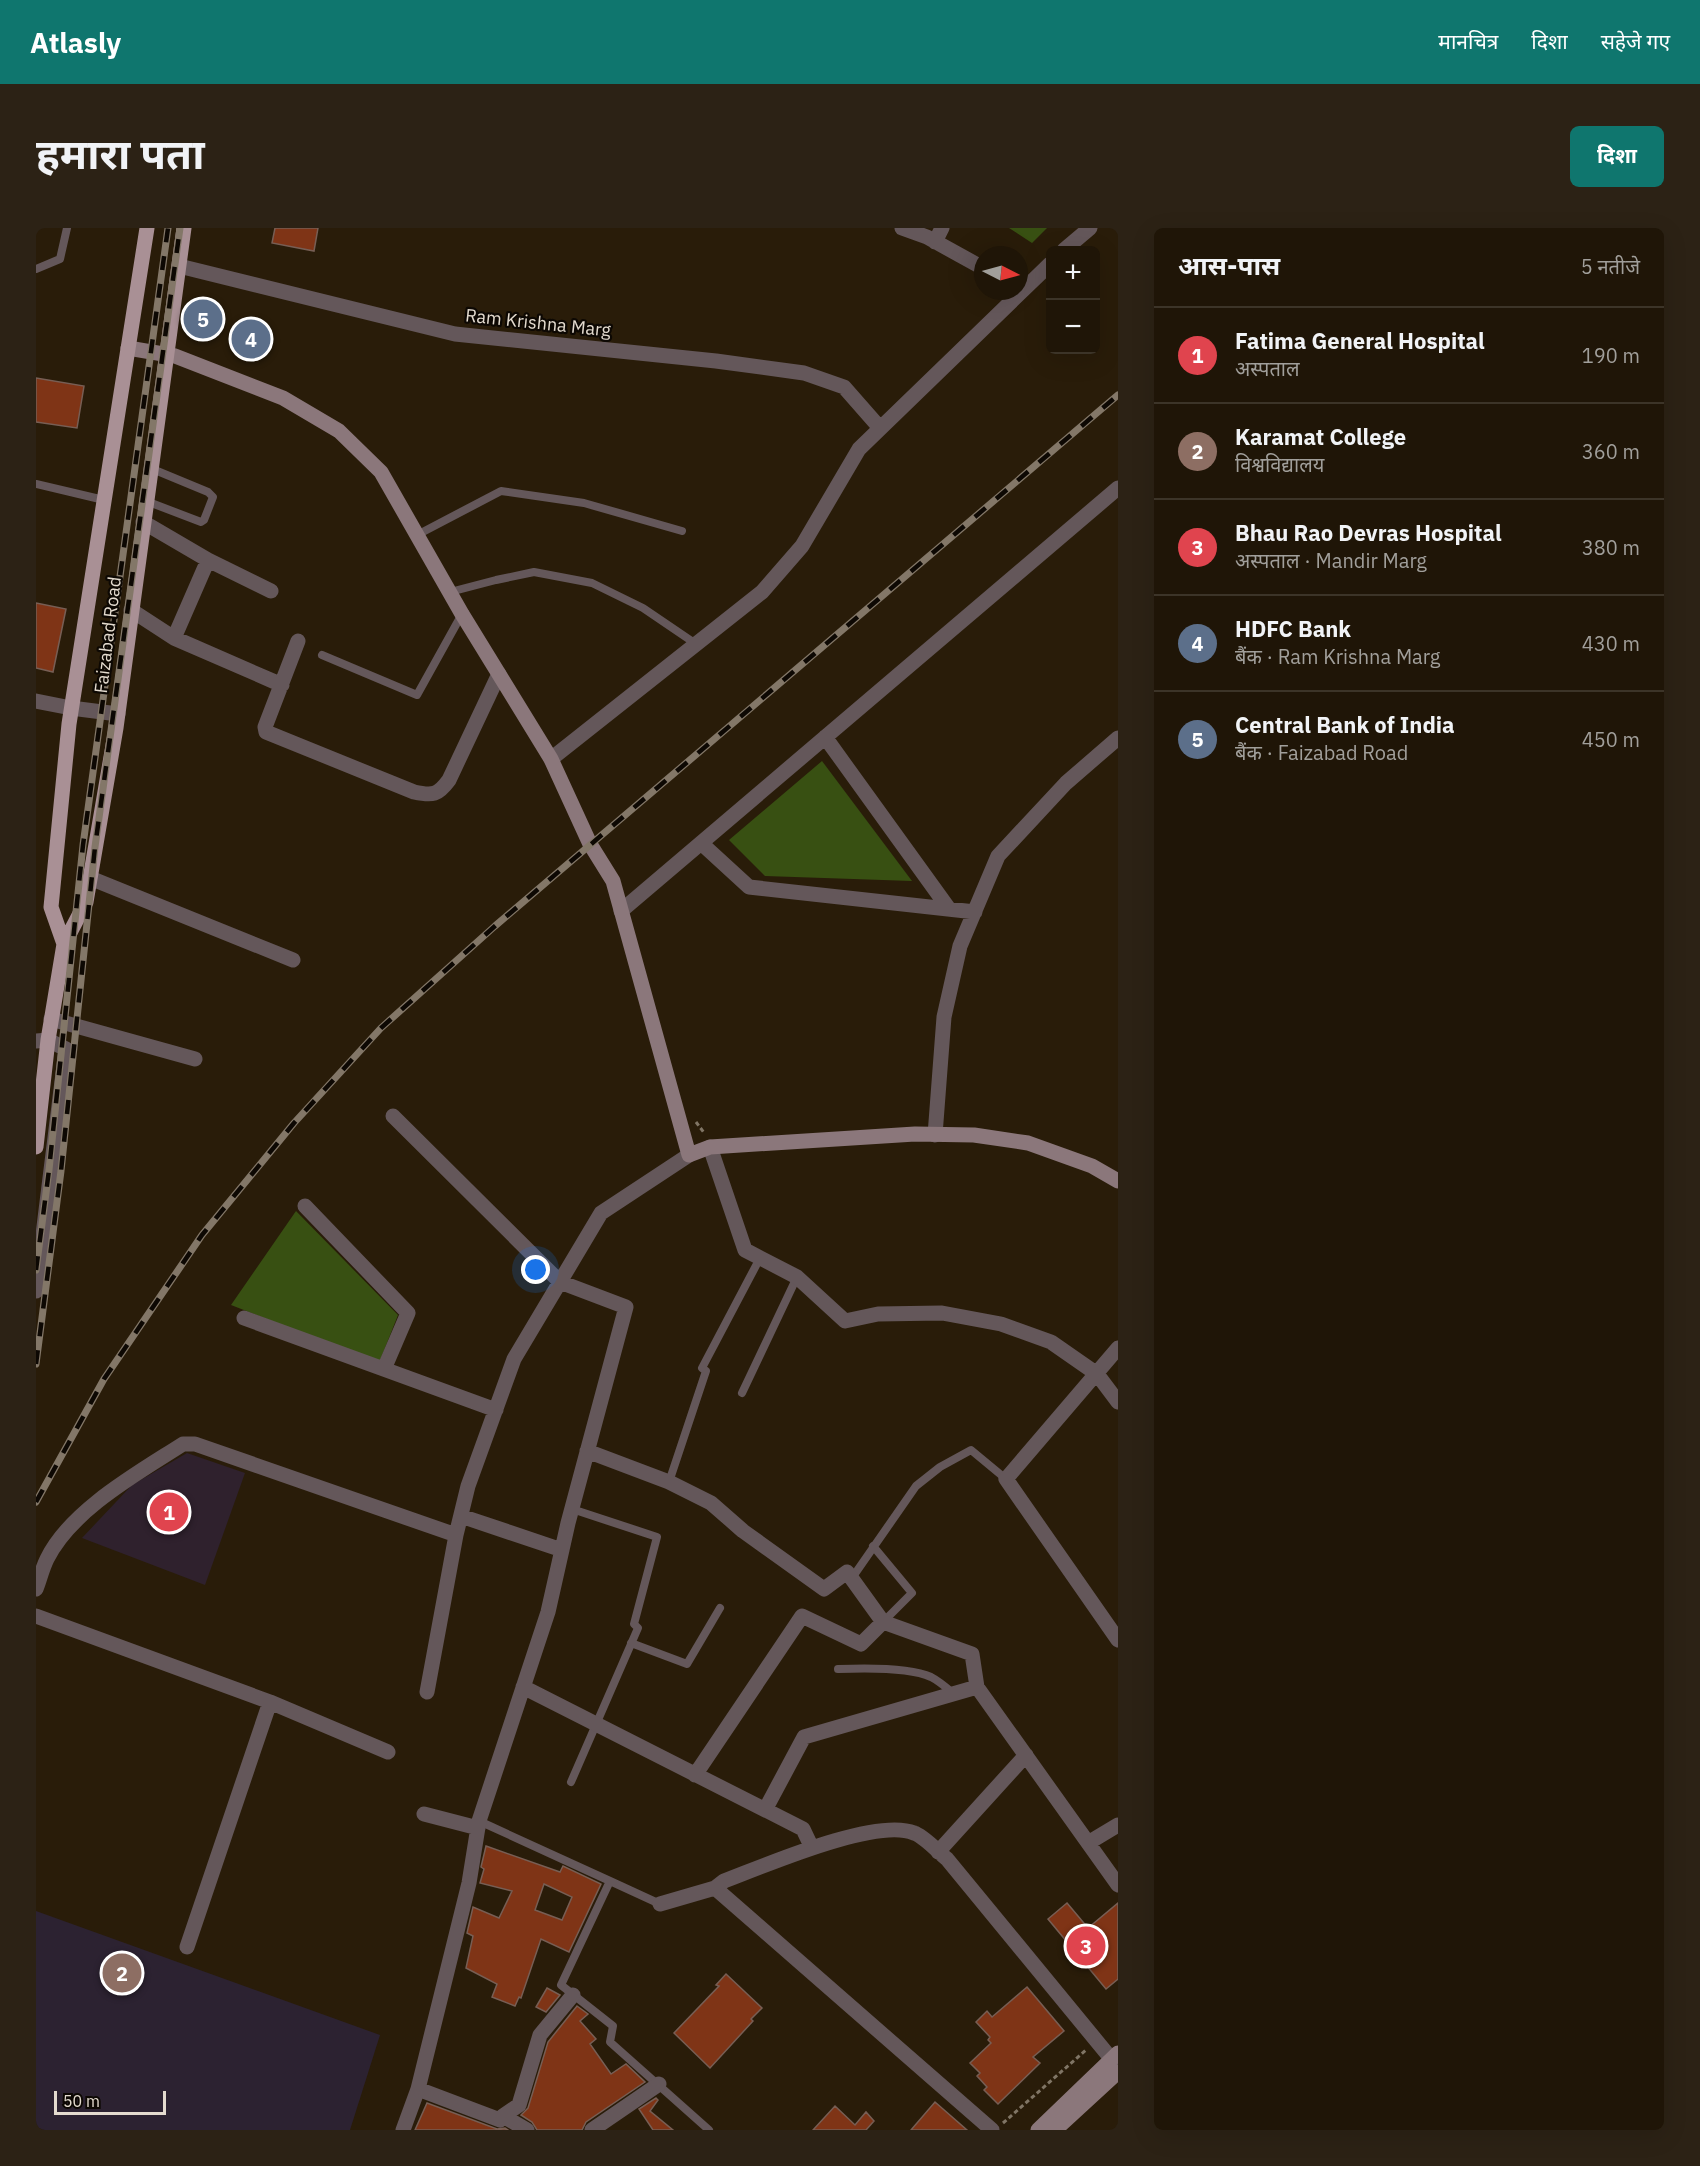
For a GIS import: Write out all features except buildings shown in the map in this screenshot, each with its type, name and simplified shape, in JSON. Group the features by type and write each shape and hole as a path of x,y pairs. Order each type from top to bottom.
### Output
{"main road":[{"path":"63,944 51,907 71,708 147,228"},
{"name":"Faizabad Road","path":"36,1147 45,1065 42,1040 51,1019 63,944 86,902 118,714 184,228"}],"street":[{"path":"902,228 939,235 974,261"},
{"path":"1069,246 1090,228"},
{"name":"Ram Krishna Marg","path":"179,266 455,334 716,361 804,373 844,387 880,428"},
{"path":"1028,282 1046,267"},
{"path":"551,759 762,592 802,546 859,449 1009,300"},
{"path":"128,348 175,356 283,398 339,431 381,472 462,614 551,759 590,844 613,881 689,1155"},
{"path":"621,911 1118,488"},
{"path":"143,522 208,560 271,591"},
{"path":"174,638 208,560"},
{"path":"131,610 174,638 282,685"},
{"path":"298,641 266,732 414,792 430,795 441,790 449,780 499,674"},
{"path":"36,701 118,714"},
{"path":"825,737 949,909"},
{"path":"935,1134 944,1017 960,946 998,856 1066,783 1118,738"},
{"path":"701,843 749,887 975,912"},
{"path":"90,878 293,960"},
{"path":"51,1019 195,1059"},
{"path":"36,1291 66,1049 42,1040"},
{"path":"393,1116 560,1282 626,1306 572,1509 548,1612 479,1825 469,1884 418,2089 403,2130"},
{"path":"427,1692 456,1535 468,1486 514,1359 601,1213 689,1155 710,1147 915,1134 974,1135 1028,1143 1092,1166 1118,1181"},
{"path":"710,1147 745,1250 796,1277 845,1321 878,1314 942,1313 1001,1324 1051,1342 1097,1374 1118,1402"},
{"path":"306,1206 408,1313 384,1369"},
{"path":"244,1318 496,1410"},
{"path":"1118,1348 1006,1479 1118,1640"},
{"path":"36,1589 47,1558 68,1530 107,1494 183,1444 195,1444 456,1535"},
{"path":"587,1451 669,1482 711,1503 743,1531 824,1589 847,1572 883,1622 972,1654 977,1687 1118,1885"},
{"path":"461,1516 562,1550"},
{"path":"36,1616 270,1702 388,1752"},
{"path":"695,1775 802,1616 861,1644 883,1622"},
{"path":"523,1687 802,1829 812,1848"},
{"path":"765,1810 804,1737 977,1687"},
{"path":"187,1947 270,1702"},
{"path":"938,1851 1026,1755"},
{"path":"424,1814 479,1825"},
{"path":"1088,1843 1118,1825"},
{"path":"660,1904 715,1888 724,1881 812,1848 882,1829 915,1833 947,1859 1116,2063"},
{"path":"715,1888 993,2130"},
{"path":"500,2122 519,2105 540,2035 573,1995"},
{"path":"1038,2130 1116,2063"},
{"path":"1055,2130 1116,2063"},
{"path":"592,2130 659,2084"},
{"path":"418,2089 500,2122 527,2130"}],"lane":[{"path":"36,269 60,259 67,228"},
{"path":"146,501 201,522 204,520 213,497 208,492 150,468"},
{"path":"36,484 104,500"},
{"path":"417,536 501,491 584,503 682,531"},
{"path":"450,592 534,572 592,584 643,608 696,644"},
{"path":"322,655 417,695 462,614"},
{"path":"669,1482 706,1371 702,1368 760,1258"},
{"path":"742,1393 796,1277"},
{"path":"852,1578 916,1486 940,1467 971,1449 1006,1479"},
{"path":"571,1782 638,1628 634,1624 657,1537 572,1509"},
{"path":"873,1546 912,1593 883,1622"},
{"path":"631,1643 687,1664 720,1608"},
{"path":"838,1669 902,1671 931,1677 955,1694"},
{"path":"479,1825 660,1904"},
{"path":"610,1881 561,1985 613,2026 610,2042 709,2130"}],"path":[{"path":"993,2130 1096,2041"}],"shaded area":[{"path":"187,1453 245,1473 205,1585 82,1538 132,1485"},
{"path":"36,1911 380,2035 350,2130 36,2130"}],"green space":[{"path":"1009,228 1047,228 1032,243"},
{"path":"822,761 912,881 765,876 729,840"},
{"path":"296,1211 398,1315 379,1363 231,1305"}],"railway":[{"path":"36,1270 49,1170 83,845 168,228"},
{"path":"36,1364 61,1171 95,847 180,228"},
{"path":"36,1502 104,1379 202,1235 294,1123 381,1028 495,926 1118,395"}],"place":[{"name":"Central Bank of India","path":"203,319"},
{"name":"HDFC Bank","path":"251,339"},
{"name":"Fatima General Hospital","path":"169,1512"},
{"name":"Bhau Rao Devras Hospital","path":"1086,1946"},
{"name":"Karamat College","path":"122,1973"}]}
